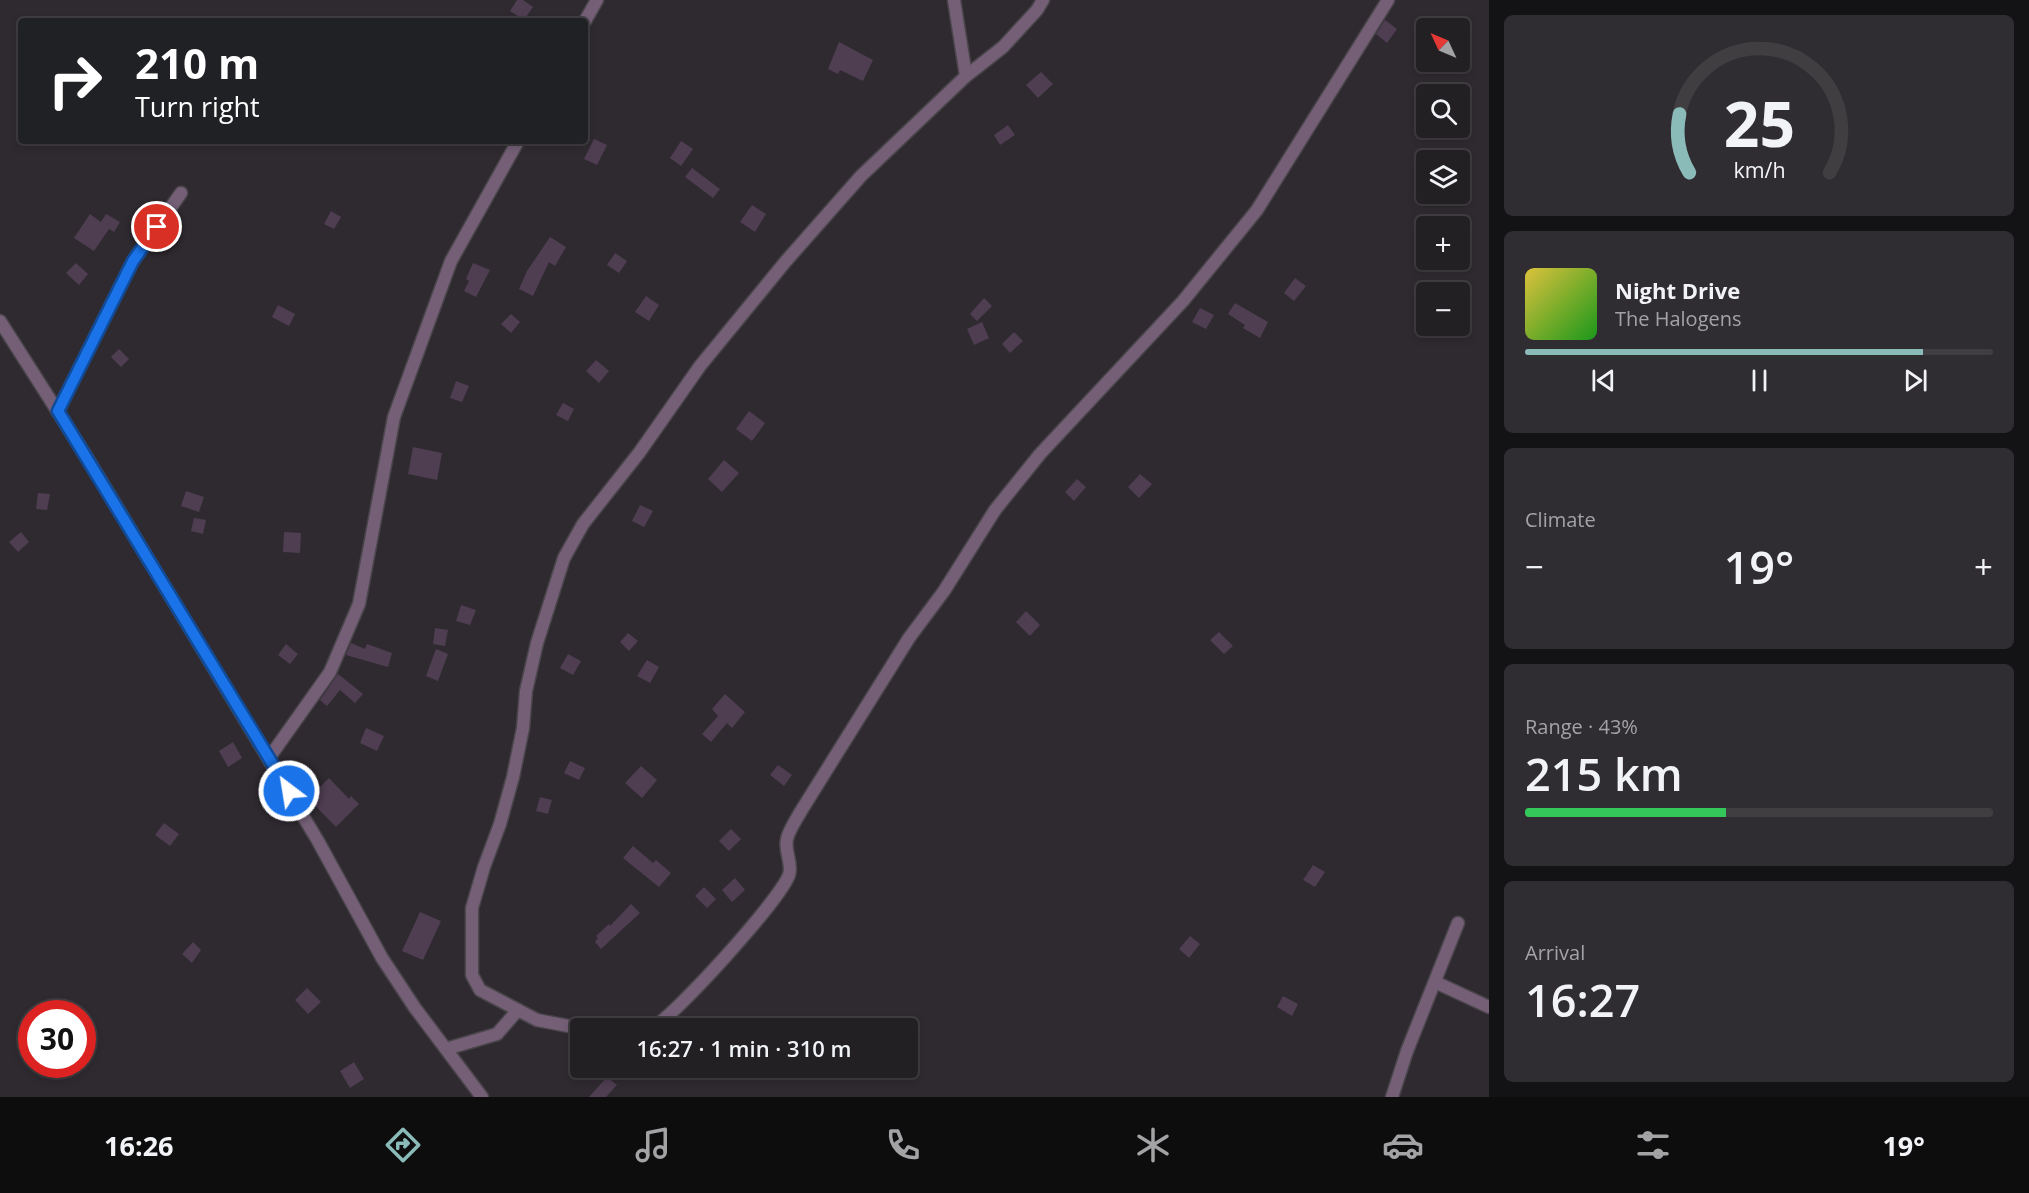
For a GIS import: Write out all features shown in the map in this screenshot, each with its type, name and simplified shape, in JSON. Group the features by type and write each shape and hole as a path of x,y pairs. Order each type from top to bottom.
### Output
{"street":[{"path":"587,18 597,0"},
{"path":"954,0 966,76"},
{"path":"570,1026 537,1020 485,993 475,983 472,975 472,908 513,777 523,728 526,691 537,643 564,558 583,524 639,453 700,366 786,261 861,176 966,76 1003,47 1037,10 1043,0"},
{"path":"666,1018 739,940 786,882 790,865 786,840 801,811 891,666 944,591 995,510 1040,454 1184,301 1257,210 1388,0"},
{"path":"269,758 330,672 359,604 394,417 450,261 516,144"},
{"path":"58,411 133,261 181,193"},
{"path":"0,321 58,411 269,758 318,841 382,958 482,1097"},
{"path":"1392,1097 1458,923"},
{"path":"1435,982 1489,1007"},
{"path":"446,1049 497,1034 518,1010"}],"building":[{"path":"517,0 523,0 533,7 525,18 521,18 510,11"},
{"path":"1385,20 1397,29 1387,43 1376,34"},
{"path":"839,42 873,60 863,81 840,70 838,74 828,69"},
{"path":"1041,72 1053,84 1038,98 1026,85"},
{"path":"1008,125 1015,135 1000,145 994,135"},
{"path":"594,139 607,145 597,165 584,159"},
{"path":"681,141 693,149 681,166 670,158"},
{"path":"692,168 720,189 713,198 685,177"},
{"path":"752,205 766,214 755,232 740,222"},
{"path":"331,211 341,217 334,229 324,224"},
{"path":"90,214 101,222 106,214 120,222 114,232 109,229 94,251 74,238"},
{"path":"550,237 566,247 555,266 549,262 533,296 519,289 527,271"},
{"path":"615,253 627,261 619,273 607,265"},
{"path":"76,263 88,274 79,285 66,273"},
{"path":"473,263 490,270 476,297 464,291"},
{"path":"1295,278 1306,286 1294,301 1284,293"},
{"path":"646,296 659,305 649,321 635,312"},
{"path":"984,298 992,306 977,321 970,314"},
{"path":"1235,303 1268,322 1260,338 1243,328 1245,325 1228,314"},
{"path":"278,305 295,314 289,326 272,317"},
{"path":"1200,308 1214,315 1206,329 1192,322"},
{"path":"511,314 520,322 511,333 501,324"},
{"path":"982,322 989,338 974,345 967,329"},
{"path":"1014,332 1023,341 1010,353 1002,344"},
{"path":"119,349 129,359 121,367 111,357"},
{"path":"596,360 609,371 599,383 586,371"},
{"path":"456,381 469,386 462,402 450,398"},
{"path":"563,403 574,409 568,421 556,415"},
{"path":"749,411 765,423 752,441 736,429"},
{"path":"413,447 442,453 437,480 408,474"},
{"path":"724,460 739,473 722,492 708,479"},
{"path":"1140,474 1152,484 1139,498 1128,487"},
{"path":"1077,479 1086,487 1074,501 1065,492"},
{"path":"186,491 204,497 199,512 181,506"},
{"path":"38,493 50,494 47,510 36,509"},
{"path":"640,505 653,511 644,527 632,521"},
{"path":"194,518 206,520 203,534 191,531"},
{"path":"21,532 29,542 18,552 9,542"},
{"path":"284,532 301,533 300,553 283,552"},
{"path":"461,605 476,610 470,625 456,621"},
{"path":"1026,611 1040,625 1030,636 1016,622"},
{"path":"435,628 448,630 445,646 433,644"},
{"path":"1219,632 1233,646 1224,654 1210,640"},
{"path":"628,633 638,641 629,651 620,642"},
{"path":"351,643 365,649 367,644 392,653 388,667 346,655"},
{"path":"286,644 298,654 290,664 278,655"},
{"path":"436,649 448,654 438,681 426,676"},
{"path":"568,654 581,661 573,675 560,668"},
{"path":"647,660 659,667 650,683 637,676"},
{"path":"338,674 363,694 355,703 340,690 327,706 320,700"},
{"path":"725,694 745,712 732,728 727,723 711,742 702,734 718,716 712,709"},
{"path":"366,728 384,736 377,751 360,743"},
{"path":"233,742 242,758 228,767 219,751"},
{"path":"570,761 585,768 579,780 564,773"},
{"path":"778,765 792,775 784,786 770,775"},
{"path":"641,766 657,780 642,798 625,783"},
{"path":"329,778 349,799 351,796 359,804 336,827 299,789 308,780 317,790"},
{"path":"540,797 552,800 548,814 536,811"},
{"path":"164,823 179,834 170,846 155,835"},
{"path":"731,829 741,839 729,851 719,841"},
{"path":"633,846 653,863 656,860 671,873 659,887 623,858"},
{"path":"1313,865 1325,872 1315,887 1303,880"},
{"path":"735,878 745,890 732,902 722,890"},
{"path":"704,887 716,899 707,908 695,896"},
{"path":"631,904 640,913 601,949 595,942 598,938 596,936 609,924 610,926"},
{"path":"420,912 441,921 423,960 402,951"},
{"path":"1190,936 1200,944 1189,958 1179,949"},
{"path":"193,942 201,950 192,963 182,954"},
{"path":"307,988 321,1002 308,1014 295,1000"},
{"path":"1283,996 1298,1004 1292,1016 1277,1007"},
{"path":"354,1062 364,1079 350,1088 340,1071"},
{"path":"606,1078 617,1085 606,1097 589,1097"}],"route":[{"path":"157,227 133,261 58,411 289,791"}]}
